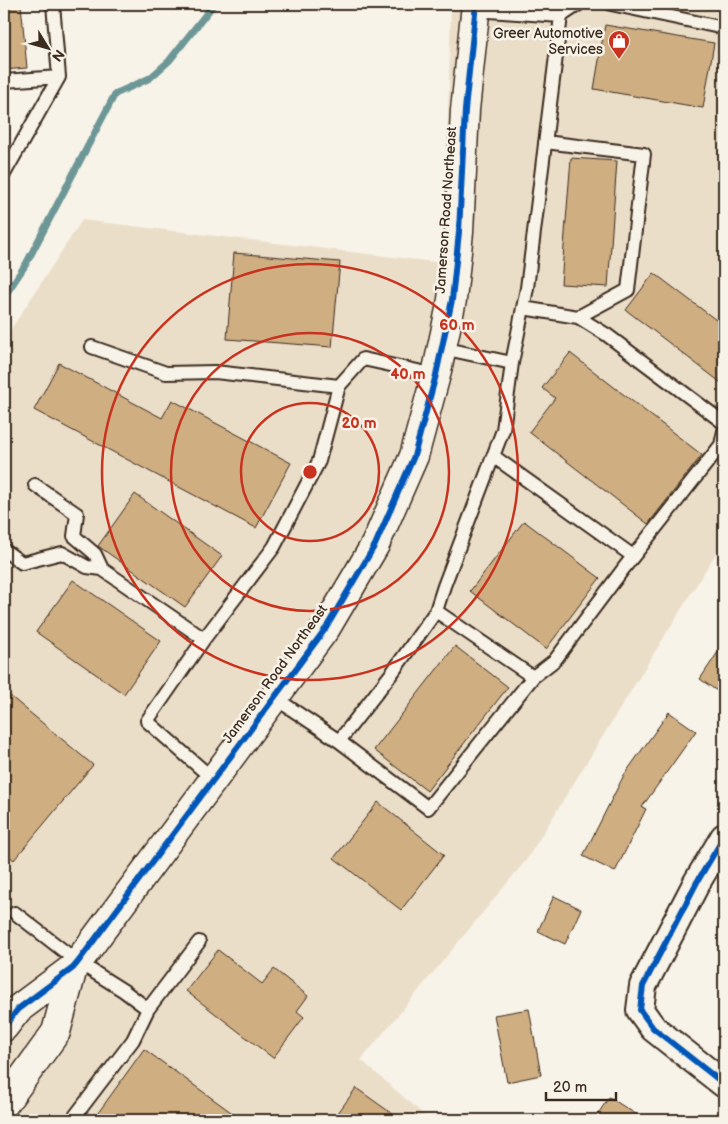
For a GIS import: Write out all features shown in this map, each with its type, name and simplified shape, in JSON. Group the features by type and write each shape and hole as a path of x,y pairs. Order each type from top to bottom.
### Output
{"street":[{"name":"Jamerson Road Northeast","path":"4,1027 18,1009 76,965 326,628 375,545 414,456 436,375 452,300 459,232 466,110 475,7"},
{"path":"724,837 697,882 643,986 640,1010 653,1028 724,1084"},
{"name":"Jamerson Road Northeast","path":"4,1104 56,1032 76,965"}],"lane":[{"path":"4,174 59,77 54,4"},
{"path":"475,7 561,16 579,4"},
{"path":"611,4 724,28"},
{"path":"339,741 392,673 436,611 503,430 512,363 523,308 561,16"},
{"path":"4,81 59,77"},
{"path":"545,142 644,154 628,290 578,317"},
{"path":"523,308 578,317 607,335 724,423"},
{"path":"92,348 166,373 215,372 339,386"},
{"path":"442,348 512,363"},
{"path":"214,780 147,721 204,639 274,547 320,461 339,386 362,359 436,375"},
{"path":"275,698 339,741 428,808 533,677 555,660 633,556 721,445 724,431"},
{"path":"493,456 633,556"},
{"path":"35,485 77,514 74,536 95,554 102,569"},
{"path":"4,550 22,563 62,553 87,567 102,569 204,639"},
{"path":"436,611 533,677"},
{"path":"15,913 76,965 124,991 148,1010"},
{"path":"72,1120 133,1040 148,1010 199,942"},
{"path":"4,1117 9,1120"}],"shaded area":[{"path":"451,4 724,4 724,540 527,859 361,1060 430,1120 4,1120 4,340 82,220 444,263"}],"building":[{"path":"4,4 21,4 27,68 4,70"},
{"path":"605,25 714,43 703,108 594,89"},
{"path":"571,158 617,161 608,287 561,284"},
{"path":"234,253 340,262 332,347 227,339"},
{"path":"654,273 724,326 724,385 626,310"},
{"path":"570,353 702,455 648,524 529,432 555,398 542,388"},
{"path":"59,363 162,418 172,400 291,463 256,528 34,410"},
{"path":"135,494 222,556 185,607 98,546"},
{"path":"524,521 600,578 546,649 470,591"},
{"path":"73,580 161,641 124,694 36,632"},
{"path":"724,643 724,696 700,679"},
{"path":"455,646 508,687 427,791 374,750"},
{"path":"4,691 93,765 14,860 4,852"},
{"path":"669,712 696,731 642,807 646,809 615,872 583,856 624,775"},
{"path":"378,802 444,855 401,910 334,858"},
{"path":"554,896 581,909 565,944 538,931"},
{"path":"218,950 262,984 274,969 308,996 297,1011 304,1017 273,1058 186,991"},
{"path":"529,1009 541,1075 507,1082 494,1015"},
{"path":"144,1049 242,1120 93,1120"},
{"path":"356,1088 401,1120 333,1120"},
{"path":"609,1097 645,1120 594,1120"}],"waterway":[{"path":"4,297 26,264 115,94 150,78 169,61 214,4"}],"cycle path":[{"path":"4,1027 18,1009 73,968 78,962 326,628 375,545 414,456 436,375 452,300 459,232 465,110 476,4"},
{"path":"724,837 697,882 643,986 640,1010 653,1028 724,1084"}],"place":[{"name":"Greer Automotive Services","path":"619,60"}]}
